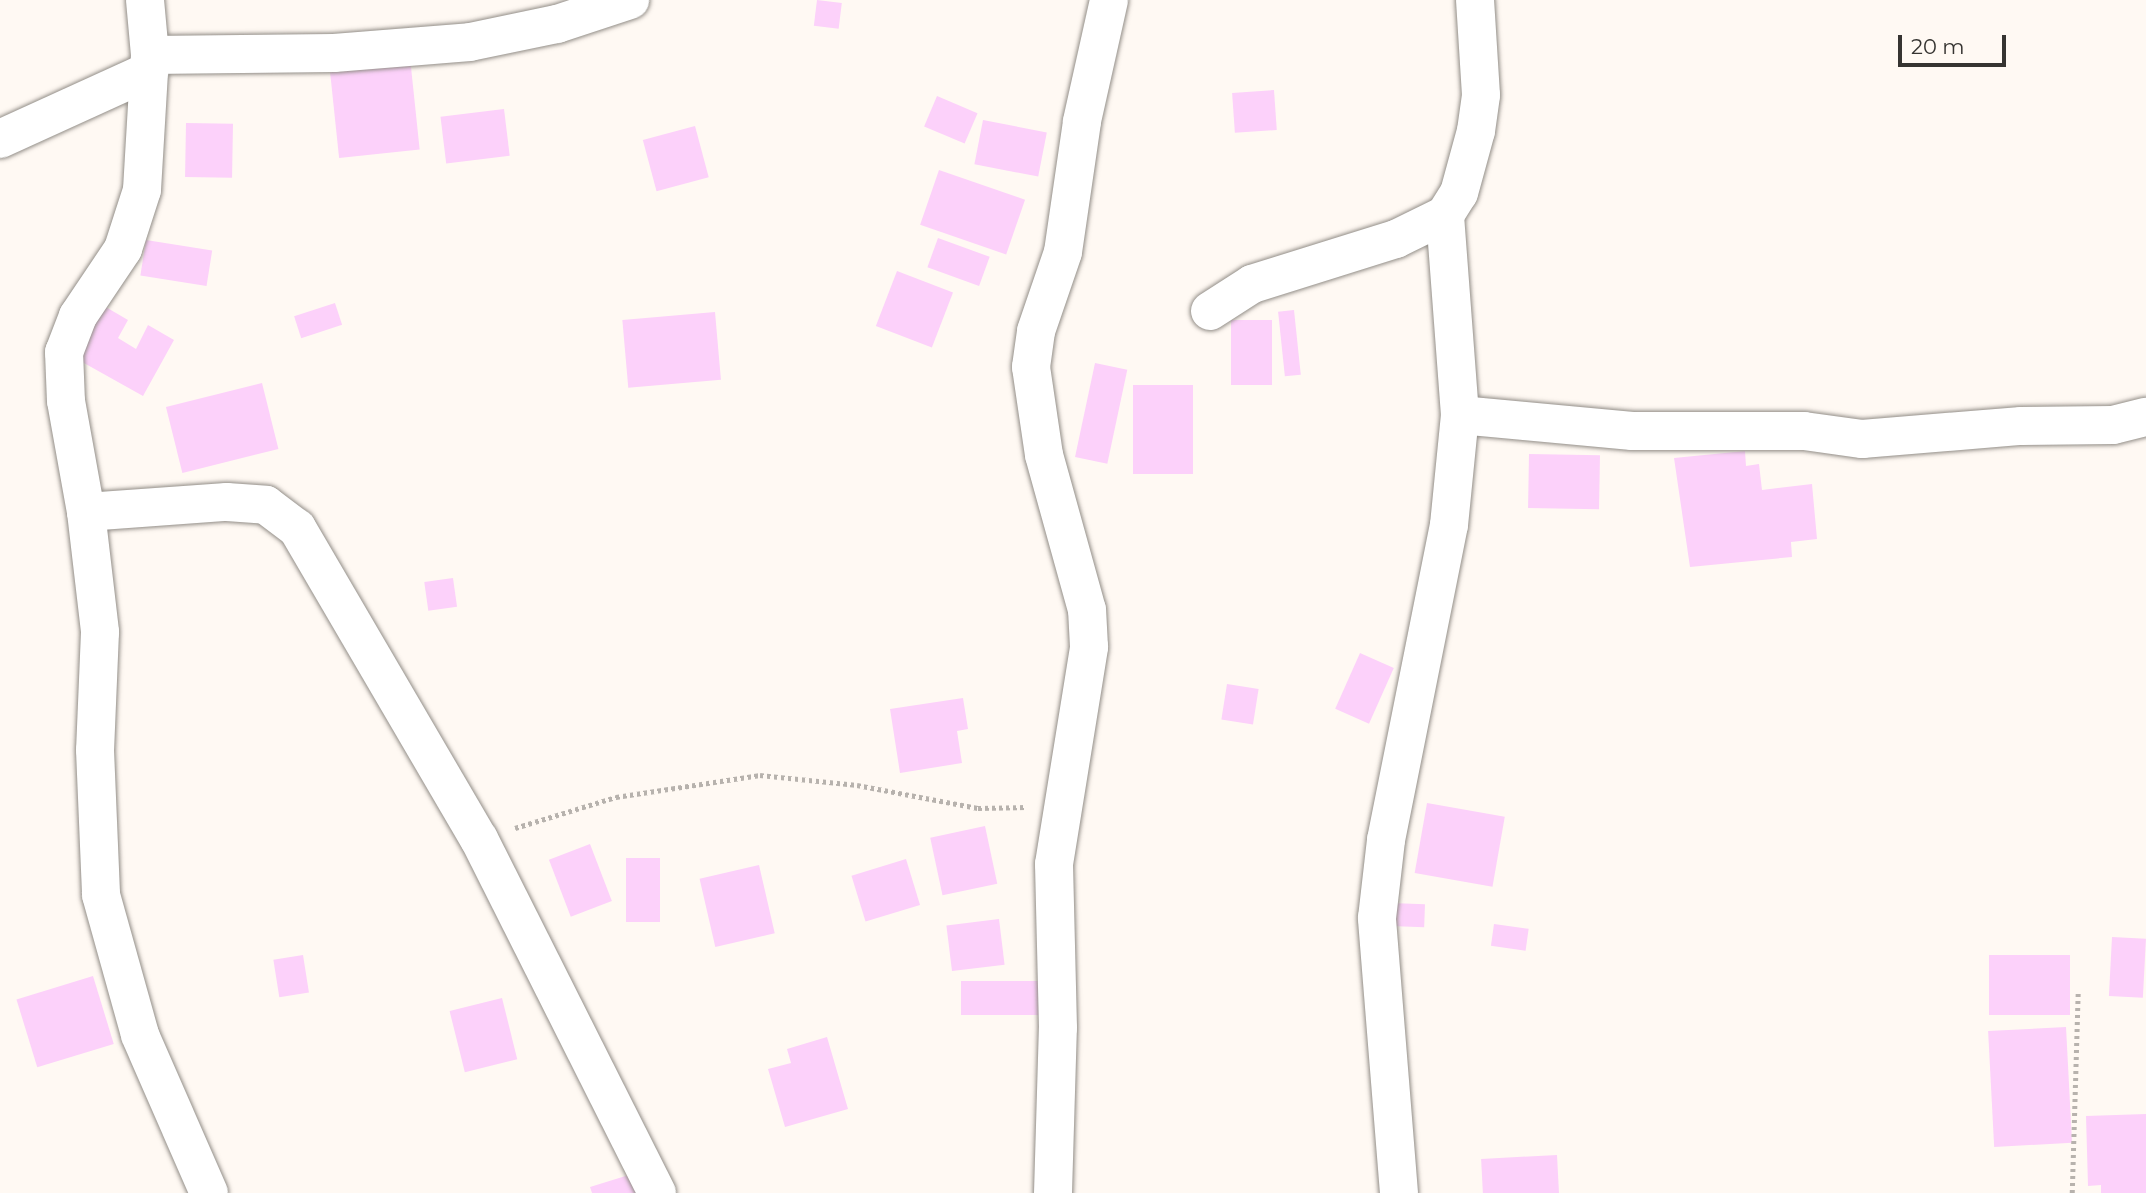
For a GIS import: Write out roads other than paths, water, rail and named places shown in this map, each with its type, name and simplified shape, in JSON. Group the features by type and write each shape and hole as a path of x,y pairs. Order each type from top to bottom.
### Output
{"street":[{"path":"145,0 150,63 142,190 123,248 78,316 64,352 66,401 86,512 100,632 95,750 101,895 140,1035 209,1193"},
{"path":"0,139 150,63 470,42 557,24 630,0"},
{"path":"1053,1193 1058,1028 1054,864 1062,806 1082,706 1088,646 1087,610 1044,455 1031,367 1036,331 1063,252 1082,121 1109,0"},
{"path":"1210,311 1252,284 1396,239 1445,215 1459,193 1476,131 1481,95 1475,0"},
{"path":"1399,1193 1377,918 1386,840 1449,525 1460,415 1445,215"},
{"path":"1460,415 1632,431 1804,431 1862,439 2021,426 2113,425 2146,417"},
{"path":"86,512 227,502 267,505 285,515 297,528 479,839 657,1193"}]}
